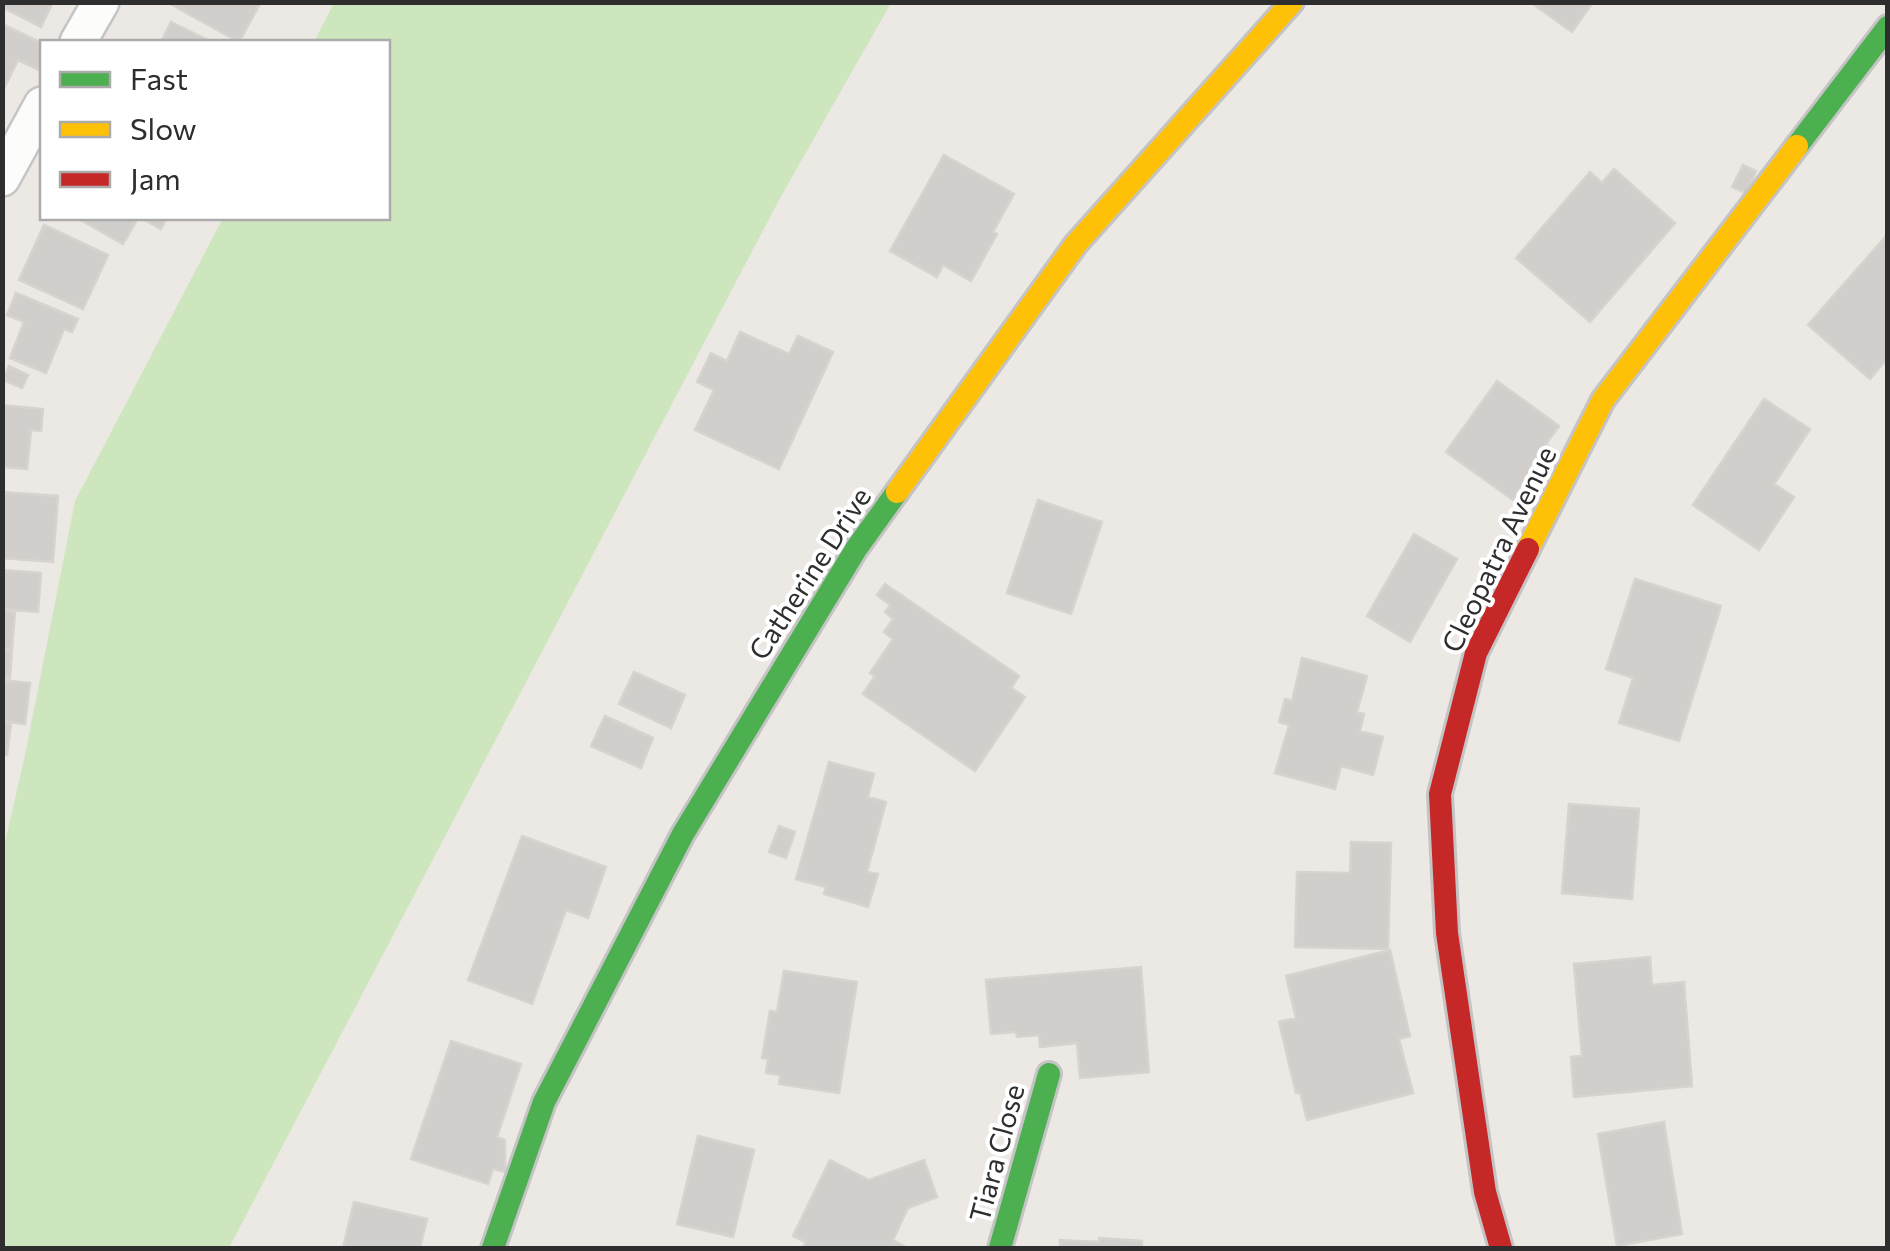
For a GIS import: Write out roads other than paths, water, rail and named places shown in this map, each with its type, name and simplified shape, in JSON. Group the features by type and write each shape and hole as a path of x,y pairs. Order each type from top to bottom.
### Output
{"street":[{"path":"79,40 101,2"},
{"name":"Catherine Drive","path":"493,1248 544,1102 578,1035 683,834 856,549 1076,244 1292,2"},
{"name":"Cleopatra Avenue","path":"1502,1248 1485,1192 1447,933 1440,794 1476,653 1603,400 1888,28"},
{"path":"2,178 40,109"},
{"name":"Tiara Close","path":"1000,1248 1048,1074"}]}
